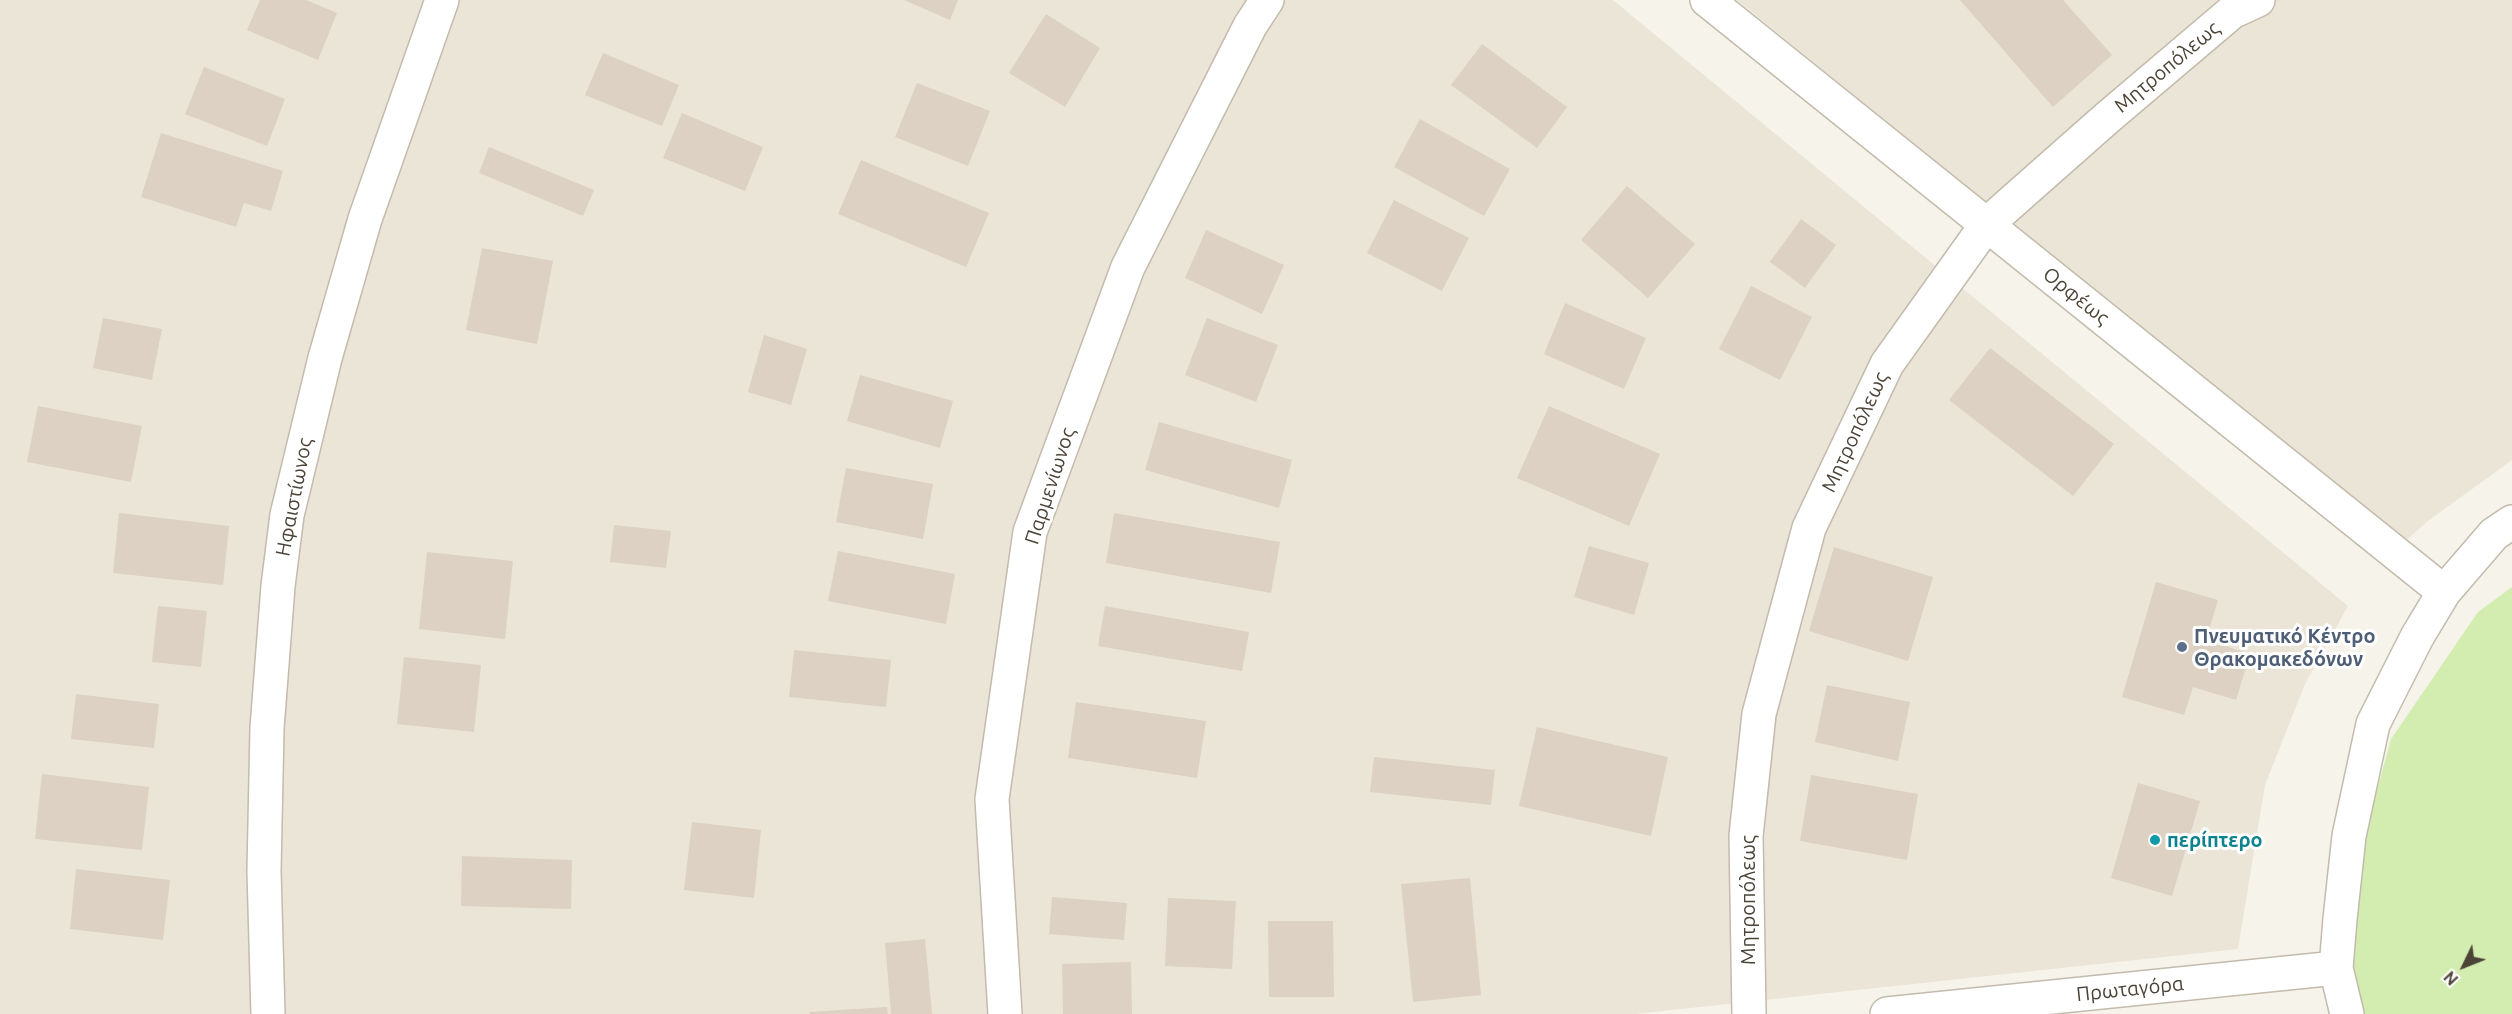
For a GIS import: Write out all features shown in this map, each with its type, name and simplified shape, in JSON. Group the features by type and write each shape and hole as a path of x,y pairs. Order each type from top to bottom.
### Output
{"street":[{"name":"Ηφαιστίωνος","path":"268,1014 264,871 267,728 278,586 287,515 322,369 362,230 442,0"},
{"name":"Παρμενίωνος","path":"1005,1014 992,799 1030,532 1128,267 1250,26 1267,0"},
{"name":"Ορφέως","path":"1707,0 2444,592"},
{"name":"Μητροπόλεως","path":"1749,1014 1746,837 1759,714 1809,528 1887,364 1986,224 2232,12 2258,0"},
{"path":"2347,1014 2336,968 2349,836 2373,724 2417,638 2444,592 2494,534 2512,522"},
{"name":"Πρωταγόρα","path":"1887,1014 2336,968"}],"shaded area":[{"path":"0,0 1613,0 2348,606 2305,684 2265,785 2238,949 1635,1014 0,1014"},
{"path":"1737,0 2512,0 2512,460 2428,521 2404,542"}],"green space":[{"path":"2512,587 2512,1014 2358,1014 2349,953 2351,886 2391,739 2478,612"}],"building":[{"path":"260,0 306,0 337,13 318,60 247,30"},
{"path":"904,0 958,0 950,20"},
{"path":"1960,0 2063,0 2112,55 2053,107"},
{"path":"1046,14 1100,48 1065,107 1009,73"},
{"path":"1482,44 1567,107 1537,148 1451,85"},
{"path":"603,53 679,85 662,126 585,95"},
{"path":"204,67 285,99 267,146 185,114"},
{"path":"917,83 990,111 968,166 895,137"},
{"path":"682,113 763,147 745,191 663,158"},
{"path":"1420,119 1510,169 1484,216 1394,167"},
{"path":"161,133 283,171 271,211 244,203 236,227 141,197"},
{"path":"489,147 594,190 583,216 479,173"},
{"path":"861,160 989,213 966,267 838,214"},
{"path":"1627,186 1695,244 1648,298 1581,240"},
{"path":"1394,200 1469,238 1442,291 1367,253"},
{"path":"1801,219 1836,245 1805,288 1770,262"},
{"path":"1206,230 1284,265 1262,314 1185,278"},
{"path":"482,248 553,261 537,344 466,330"},
{"path":"1751,286 1812,317 1780,380 1719,349"},
{"path":"1565,303 1646,338 1624,389 1544,354"},
{"path":"103,318 162,329 152,380 93,368"},
{"path":"1207,318 1278,345 1256,402 1185,375"},
{"path":"764,335 807,349 791,405 748,392"},
{"path":"1990,348 2114,444 2073,496 1949,400"},
{"path":"860,375 953,401 940,448 847,421"},
{"path":"38,406 142,426 131,482 27,462"},
{"path":"1549,406 1660,454 1629,526 1517,478"},
{"path":"1159,422 1292,460 1279,508 1145,470"},
{"path":"846,468 933,484 923,539 836,522"},
{"path":"119,513 229,526 223,585 113,573"},
{"path":"1114,513 1280,542 1271,593 1106,563"},
{"path":"614,525 671,531 666,568 610,562"},
{"path":"1589,546 1649,563 1634,615 1574,597"},
{"path":"1834,547 1933,577 1908,661 1809,631"},
{"path":"838,551 955,574 946,624 828,601"},
{"path":"427,552 513,561 505,639 419,629"},
{"name":"Πνευματικό Κέντρο Θρακομακεδόνων","path":"2156,582 2218,600 2206,640 2250,654 2236,700 2193,687 2184,715 2122,697"},
{"path":"158,606 207,611 201,667 152,662"},
{"path":"1105,606 1249,632 1242,671 1098,646"},
{"path":"794,650 891,660 886,707 789,697"},
{"path":"404,657 481,665 474,732 397,724"},
{"path":"1827,685 1910,702 1898,761 1815,742"},
{"path":"76,694 159,704 154,748 71,739"},
{"path":"1076,702 1206,721 1197,778 1068,758"},
{"path":"1537,727 1668,757 1651,836 1519,806"},
{"path":"1374,757 1495,770 1491,805 1370,792"},
{"path":"42,774 149,787 142,850 35,839"},
{"path":"1811,775 1918,794 1907,860 1800,841"},
{"name":"περίπτερο","path":"2138,783 2200,801 2172,896 2111,878"},
{"path":"692,822 761,830 754,898 684,890"},
{"path":"462,856 572,860 571,909 461,906"},
{"path":"76,869 170,880 163,940 70,929"},
{"path":"1470,878 1481,995 1413,1002 1401,884"},
{"path":"1052,897 1127,903 1124,940 1049,934"},
{"path":"1168,898 1236,901 1232,969 1165,966"},
{"path":"1268,921 1333,921 1334,997 1269,997"},
{"path":"925,939 932,1014 891,1014 885,943"},
{"path":"1131,962 1132,1014 1063,1014 1062,964"},
{"path":"887,1007 888,1014 810,1014 809,1012"}],"place":[{"name":"Πνευματικό Κέντρο Θρακομακεδόνων","path":"2182,647"},
{"name":"περίπτερο","path":"2155,840"}]}
